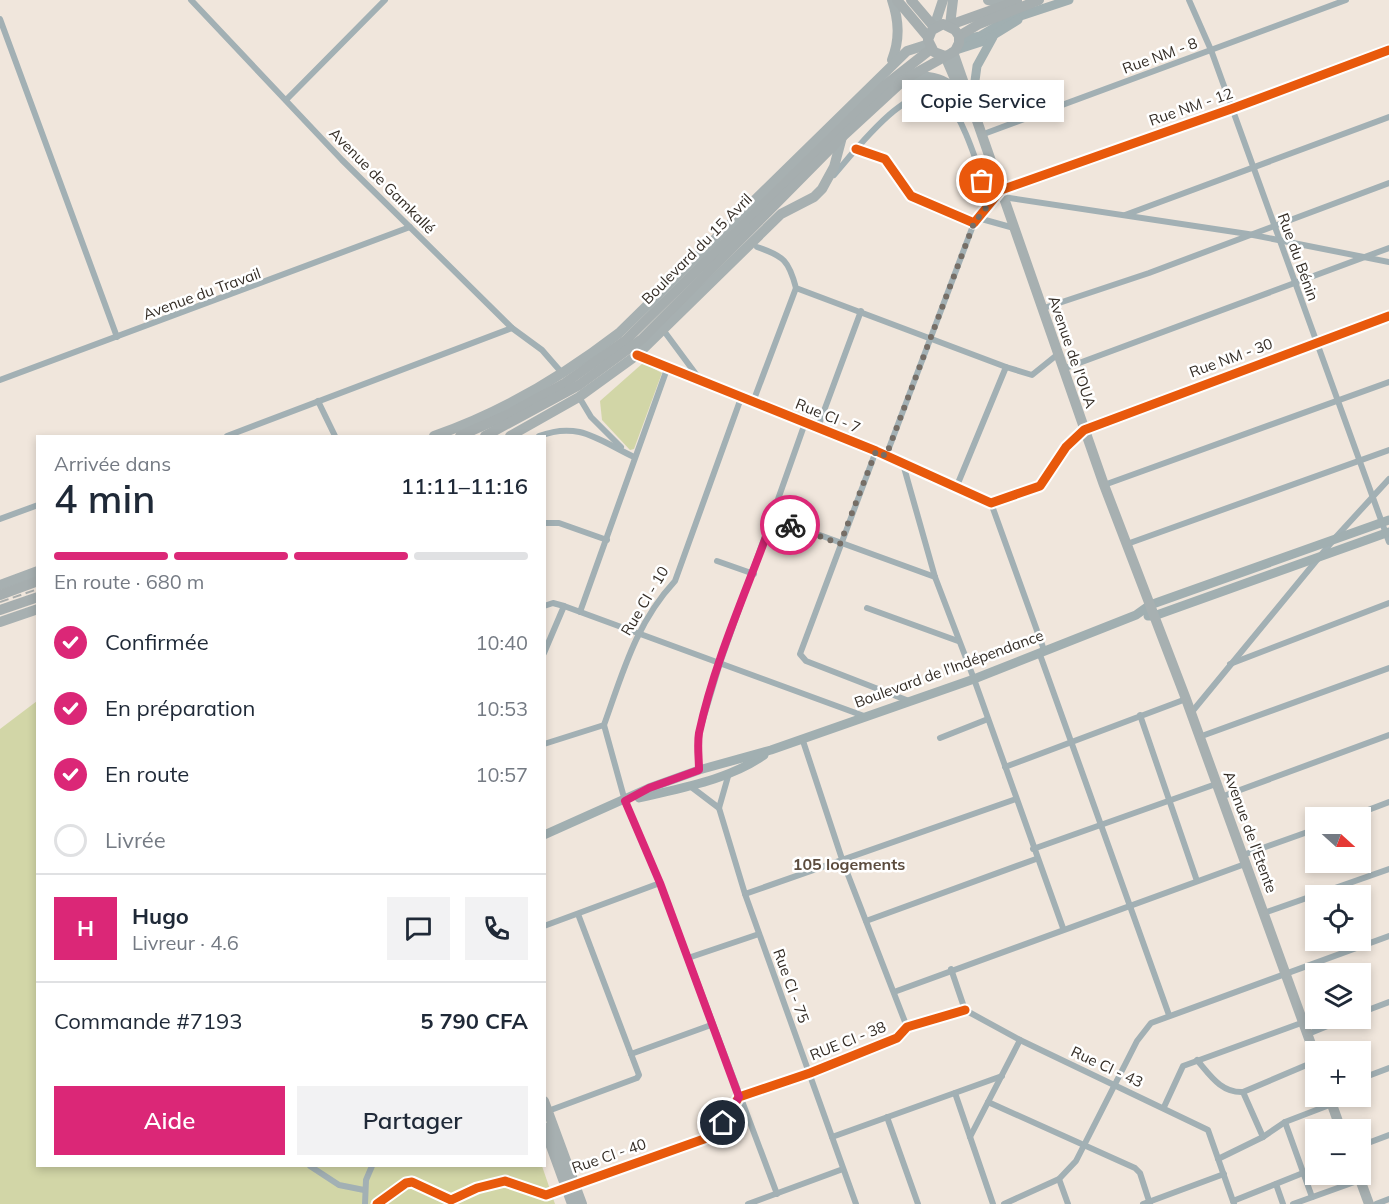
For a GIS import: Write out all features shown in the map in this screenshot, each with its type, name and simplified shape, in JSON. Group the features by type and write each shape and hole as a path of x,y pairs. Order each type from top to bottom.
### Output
{"highway":[{"path":"897,0 931,39 954,47 950,26"},
{"path":"911,0 931,39"},
{"name":"Boulevard du 15 Avril","path":"487,435 579,386 642,339 842,137 905,79 954,47 979,24 1039,0"},
{"path":"931,39 950,26 1014,1"},
{"name":"Boulevard du 15 Avril","path":"462,435 509,414 565,383 626,340 931,39"},
{"path":"0,595 36,582"},
{"path":"0,610 36,598"}],"main road":[{"path":"892,0 898,27 897,45 892,60"},
{"path":"931,39 943,0"},
{"path":"950,26 953,0"},
{"path":"987,0 1014,1"},
{"path":"954,47 980,36 998,24 1069,0"},
{"path":"979,24 1014,1"},
{"path":"954,47 993,36 1023,17"},
{"path":"968,103 977,66 993,36"},
{"name":"Boulevard du 15 Avril","path":"882,75 909,41 931,39"},
{"name":"Boulevard du 15 Avril","path":"437,435 492,413 562,373 598,349 634,320 907,51 931,39"},
{"name":"Avenue de l'OUA","path":"954,47 968,103 1002,193 1084,430 1154,616"},
{"path":"905,79 922,76 939,79 953,87 968,103"},
{"path":"512,435 579,397 637,355 781,214 806,203 822,189 834,167 842,137"},
{"name":"Boulevard de l'Indépendance","path":"546,834 625,801 649,788 699,770 771,750 974,679 1136,615 1150,605 1385,521"},
{"name":"Boulevard de l'Indépendance","path":"1136,615 1154,616 1320,556 1388,536"},
{"path":"0,585 36,572"},
{"path":"0,622 36,610"},
{"name":"Avenue de l'Etente","path":"1154,616 1310,1041"},
{"name":"Boulevard de l'Indépendance","path":"625,801 690,786 752,763 771,750"},
{"path":"546,1106 570,1186 572,1204"},
{"path":"546,1132 570,1186 582,1204"},
{"path":"1362,1185 1368,1204"}],"street":[{"name":"Avenue de Gamkallé","path":"191,0 410,227 512,328 542,350 562,373"},
{"path":"286,100 385,0"},
{"name":"Rue du Bénin","path":"1189,0 1211,50 1251,166 1373,497 1385,521 1388,536"},
{"name":"Rue NM - 8","path":"980,132 1346,0"},
{"path":"0,20 117,337"},
{"name":"Rue NM - 12","path":"1002,193 1389,50"},
{"path":"822,189 886,117 909,99 930,95 942,97 957,117 991,202"},
{"path":"1124,215 1251,166 1389,117"},
{"path":"856,149 885,159 911,196 976,221 1014,228"},
{"path":"1041,309 1149,273 1389,183"},
{"path":"886,456 976,221 991,202 1002,193 1248,234 1389,262"},
{"name":"Avenue du Travail","path":"0,380 410,227"},
{"path":"753,402 796,288 791,269 786,262 778,254 757,247"},
{"path":"1063,369 1389,248"},
{"path":"796,288 1006,368 1032,375 1058,354"},
{"path":"818,428 861,311"},
{"name":"Rue NM - 30","path":"1084,430 1389,316"},
{"path":"230,435 512,328"},
{"path":"664,331 702,382"},
{"name":"Rue CI - 7","path":"637,355 876,451 991,503"},
{"path":"956,488 1006,368"},
{"path":"580,612 607,540 634,457 668,369"},
{"path":"1104,485 1389,382"},
{"path":"579,397 591,417 614,442 634,457"},
{"name":"Rue CI - 10","path":"604,725 637,633 655,604 675,581 741,398"},
{"path":"318,401 335,435"},
{"path":"699,770 699,733 720,663 754,574 805,423"},
{"path":"542,435 558,430 580,431 634,457"},
{"path":"1084,430 1066,447 1041,486 991,503 1128,906 1169,1015"},
{"path":"1127,544 1389,450"},
{"path":"876,451 800,654 802,658 909,701"},
{"path":"903,464 935,577 1063,928"},
{"path":"1190,713 1335,538 1389,478"},
{"path":"0,519 36,506"},
{"path":"773,518 935,577"},
{"path":"546,524 559,523 607,540"},
{"path":"717,561 754,574"},
{"path":"546,605 553,603 564,606 864,716"},
{"path":"1229,664 1389,603"},
{"path":"546,648 564,606"},
{"path":"867,608 958,641"},
{"path":"1199,737 1389,668"},
{"path":"1005,767 1186,699"},
{"path":"1140,715 1197,881"},
{"path":"940,738 988,719"},
{"path":"546,743 604,725 625,801 660,883 711,1025 777,1194"},
{"path":"1221,797 1389,735"},
{"path":"802,738 843,862 907,1027"},
{"path":"690,786 719,808 729,772"},
{"path":"1033,849 1216,784"},
{"path":"745,894 843,862 1016,799"},
{"path":"1371,809 1389,802"},
{"name":"Rue CI - 75","path":"719,808 745,894 856,1204"},
{"path":"894,992 951,969 1197,881 1305,834"},
{"path":"866,921 1036,859"},
{"path":"1264,913 1389,869"},
{"path":"546,925 660,883"},
{"path":"546,1106 637,1078 639,1075 578,914"},
{"path":"688,958 759,934"},
{"path":"1004,1204 1024,1201 1059,1179 1085,1146 1144,1030 1169,1015 1389,936"},
{"path":"951,969 966,1010"},
{"path":"1371,1009 1389,1002"},
{"name":"RUE CI - 38","path":"739,1097 810,1073 897,1038 907,1027 966,1010"},
{"name":"Rue CI - 43","path":"966,1010 1020,1040 1208,1130 1233,1203"},
{"path":"1164,1107 1180,1069 1197,1060 1304,1022"},
{"path":"631,1054 711,1025"},
{"path":"1308,1034 1320,1029"},
{"path":"970,1137 1020,1040"},
{"path":"1197,1060 1221,1086 1234,1092 1243,1092 1305,1064"},
{"path":"1371,1075 1389,1068"},
{"path":"832,1137 1002,1076"},
{"path":"1243,1092 1261,1139"},
{"path":"956,1093 993,1204"},
{"name":"Rue CI - 40","path":"377,1204 406,1183 420,1185 451,1200 477,1188 505,1181 546,1195 704,1139 723,1123 739,1097"},
{"path":"988,1102 1138,1170 1148,1203 1224,1174"},
{"path":"1218,1159 1261,1139 1286,1122 1317,1107"},
{"path":"887,1117 918,1204"},
{"path":"1286,1122 1312,1197"},
{"path":"1371,1142 1389,1135"},
{"path":"312,1167 339,1185 364,1190"},
{"path":"365,1204 364,1190 372,1167"},
{"path":"748,1204 843,1169"},
{"path":"1233,1203 1303,1173"},
{"path":"1059,1179 1068,1204"},
{"path":"1276,1184 1283,1204"},
{"path":"1293,1204 1340,1185"},
{"path":"1376,1204 1389,1199"}],"green space":[{"path":"643,363 662,373 634,449 630,450 602,420 600,401"},
{"path":"36,702 36,1167 542,1167 555,1204 0,1204 0,729"}],"railway":[{"path":"0,602 36,590"}],"cycle path":[{"path":"856,149 885,159 911,196 974,223 1001,190 1231,109 1389,50"},
{"path":"637,355 876,451 991,503 1040,486 1066,447 1084,430 1389,316"},
{"path":"377,1204 406,1183 412,1182 451,1200 477,1188 505,1181 546,1195 704,1139 723,1123 739,1097 810,1073 897,1038 907,1027 965,1010"}],"way so far":[{"path":"790,525 840,544 876,451 886,456 974,223 991,202 982,181"}],"place":[{"name":"Copie Service","path":"982,181"}],"district":[{"name":"105 logements","path":"849,864"}],"route":[{"path":"723,1123 739,1097 660,883 625,801 649,788 699,770 699,733 720,663 773,518 790,525"}]}
